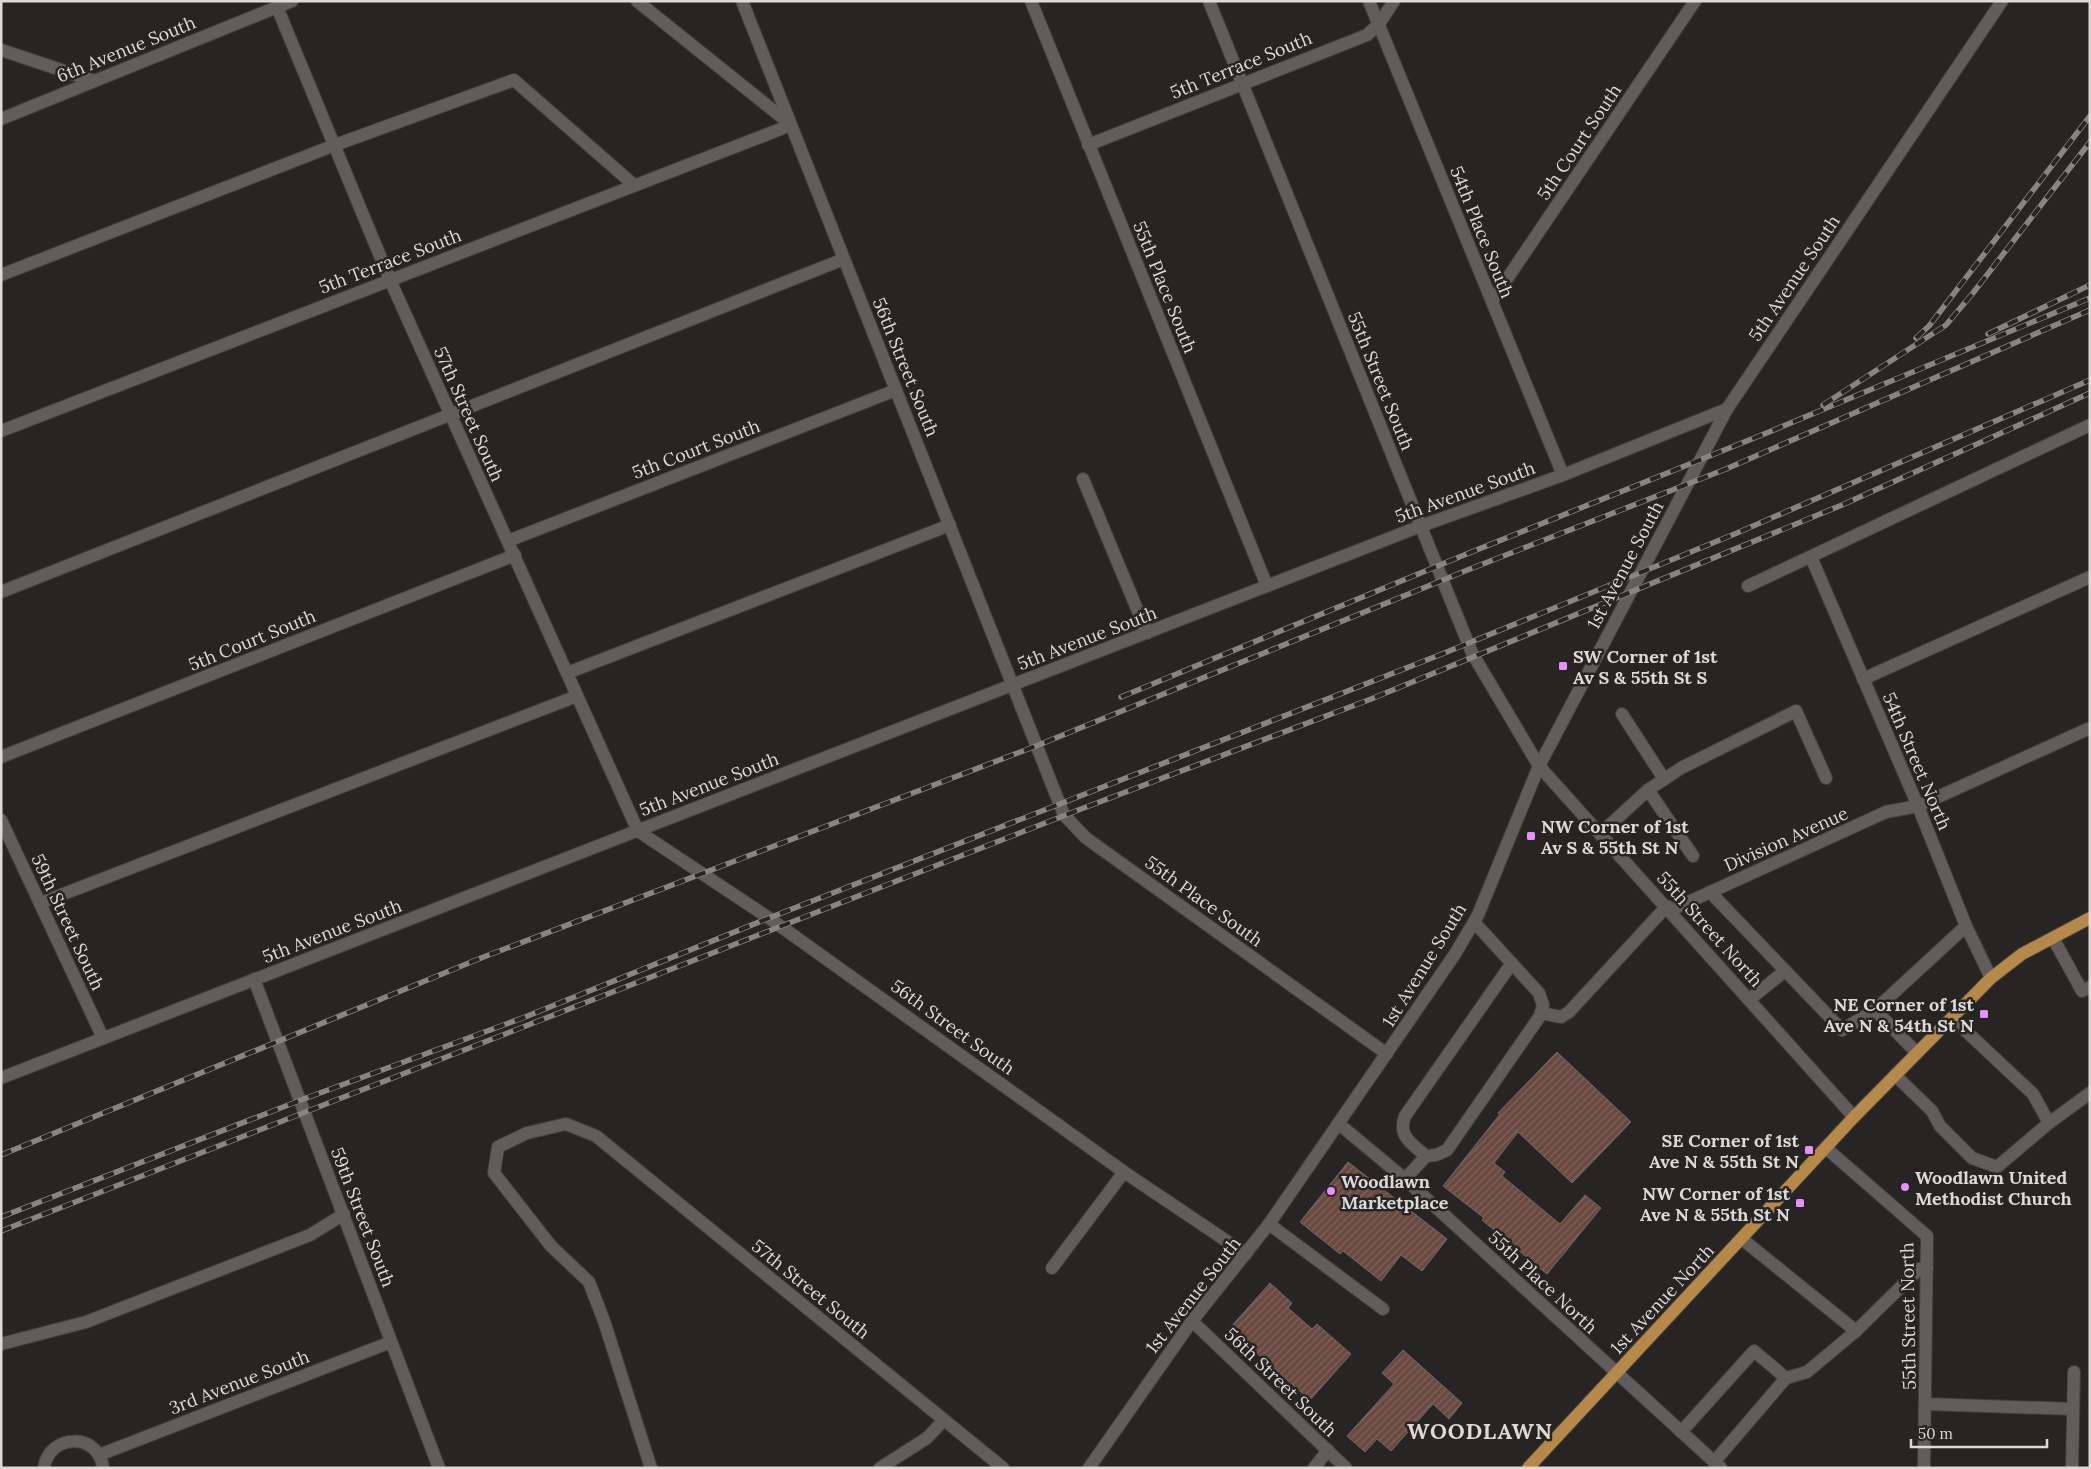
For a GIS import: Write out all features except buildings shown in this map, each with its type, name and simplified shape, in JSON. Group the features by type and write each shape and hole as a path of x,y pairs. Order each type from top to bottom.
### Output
{"main road":[{"name":"1st Avenue North","path":"1528,1468 1854,1117 1991,978 2022,954 2090,918"}],"street":[{"name":"6th Avenue South","path":"1,119 292,1"},
{"path":"637,1 791,125"},
{"name":"56th Street South","path":"742,1 1036,746"},
{"name":"55th Place South","path":"1031,1 1267,586"},
{"name":"55th Street South","path":"1209,1 1472,653 1539,766"},
{"name":"54th Place South","path":"1369,1 1563,476"},
{"name":"5th Terrace South","path":"1088,145 1367,35 1379,24 1394,1"},
{"name":"5th Court South","path":"1492,301 1695,1"},
{"name":"5th Avenue South","path":"1,1078 1421,526 1563,476 1727,409 2002,1"},
{"name":"57th Street South","path":"277,7 390,280 638,831"},
{"path":"1,50 94,82"},
{"path":"1,275 334,144 514,80 634,185"},
{"name":"5th Terrace South","path":"1,431 791,125"},
{"path":"1,592 844,259"},
{"name":"5th Court South","path":"508,541 896,390"},
{"name":"1st Avenue South","path":"1089,1468 1192,1321 1269,1224 1455,954 1474,922 1539,766 1727,409"},
{"path":"1748,586 2090,426"},
{"path":"1083,478 1147,633"},
{"path":"567,673 950,526"},
{"name":"5th Court South","path":"1,757 515,555"},
{"name":"54th Street North","path":"1811,557 1918,806 1966,926 1991,978"},
{"path":"1863,679 2090,577"},
{"path":"40,903 578,696"},
{"path":"1601,833 1648,790 1681,768 1796,711 1826,778"},
{"path":"1622,714 1664,780"},
{"name":"Division Avenue","path":"1669,908 1710,892 1886,812 1918,806 2090,728"},
{"name":"55th Place South","path":"1036,746 1064,816 1074,828 1387,1054"},
{"name":"55th Street North","path":"1539,766 1669,908 1854,1117"},
{"path":"1648,790 1693,856"},
{"name":"59th Street South","path":"1,820 103,1038"},
{"name":"56th Street South","path":"638,831 769,918 1124,1172 1246,1254"},
{"path":"1710,892 1842,1030 1875,1010 1966,926"},
{"path":"1541,1013 1562,1017 1569,1012 1669,908"},
{"path":"1406,1179 1426,1156 1436,1155 1447,1150 1541,1013 1543,1005 1539,994 1474,922"},
{"path":"2053,938 2082,991 2090,987"},
{"path":"1426,1156 1403,1136 1401,1126 1405,1116 1512,963"},
{"path":"1750,999 1785,971"},
{"name":"59th Street South","path":"254,979 439,1468"},
{"path":"1875,1010 1917,1053"},
{"path":"1952,1018 2034,1094 2049,1123"},
{"path":"1895,1076 1932,1110 1940,1126 1972,1158 1997,1167 2049,1123 2090,1094"},
{"name":"57th Street South","path":"651,1468 604,1321 588,1282 551,1246 494,1173 498,1147 527,1133 566,1124 596,1136 1003,1468"},
{"name":"55th Place North","path":"1339,1124 1406,1179 1717,1465"},
{"name":"55th Street North","path":"1826,1148 1927,1236 1924,1468"},
{"path":"1052,1268 1124,1172"},
{"path":"1,1344 69,1327 109,1314 310,1235 344,1214"},
{"path":"1269,1224 1383,1309"},
{"path":"1742,1239 1856,1331"},
{"path":"1717,1465 1786,1378 1807,1372 1856,1331 1919,1269 1927,1268"},
{"name":"56th Street South","path":"1192,1321 1346,1468"},
{"name":"3rd Avenue South","path":"101,1462 391,1342"},
{"path":"1681,1432 1754,1351 1786,1378"},
{"path":"2072,1468 2074,1372"},
{"path":"1926,1404 2073,1409"},
{"path":"880,1468 927,1438 944,1420"},
{"path":"44,1468 50,1452 66,1441 85,1442 101,1462"},
{"path":"1314,1468 1328,1450"}],"railway":[{"path":"1916,338 1929,326 2090,116"},
{"path":"1823,405 1946,325 2090,142"},
{"path":"1988,334 2090,285"},
{"path":"1121,697 1469,553 1769,432 2090,298"},
{"path":"1,1155 481,958 1036,746 1470,569 1726,469 2090,310"},
{"path":"1,1217 301,1100 525,1017 769,918 1442,654 1737,533 2090,380"},
{"path":"1,1231 1081,809 1371,699 1842,505 2090,393"}],"place":[{"name":"SW Corner of 1st Av S & 55th St S","path":"1563,666"},
{"name":"NW Corner of 1st Av S & 55th St N","path":"1531,836"},
{"name":"NE Corner of 1st Ave N & 54th St N","path":"1984,1014"},
{"name":"SE Corner of 1st Ave N & 55th St N","path":"1809,1150"},
{"name":"Woodlawn United Methodist Church","path":"1905,1187"},
{"name":"Woodlawn Marketplace","path":"1331,1191"},
{"name":"NW Corner of 1st Ave N & 55th St N","path":"1800,1203"}],"district":[{"name":"WOODLAWN","path":"1480,1431"}]}
